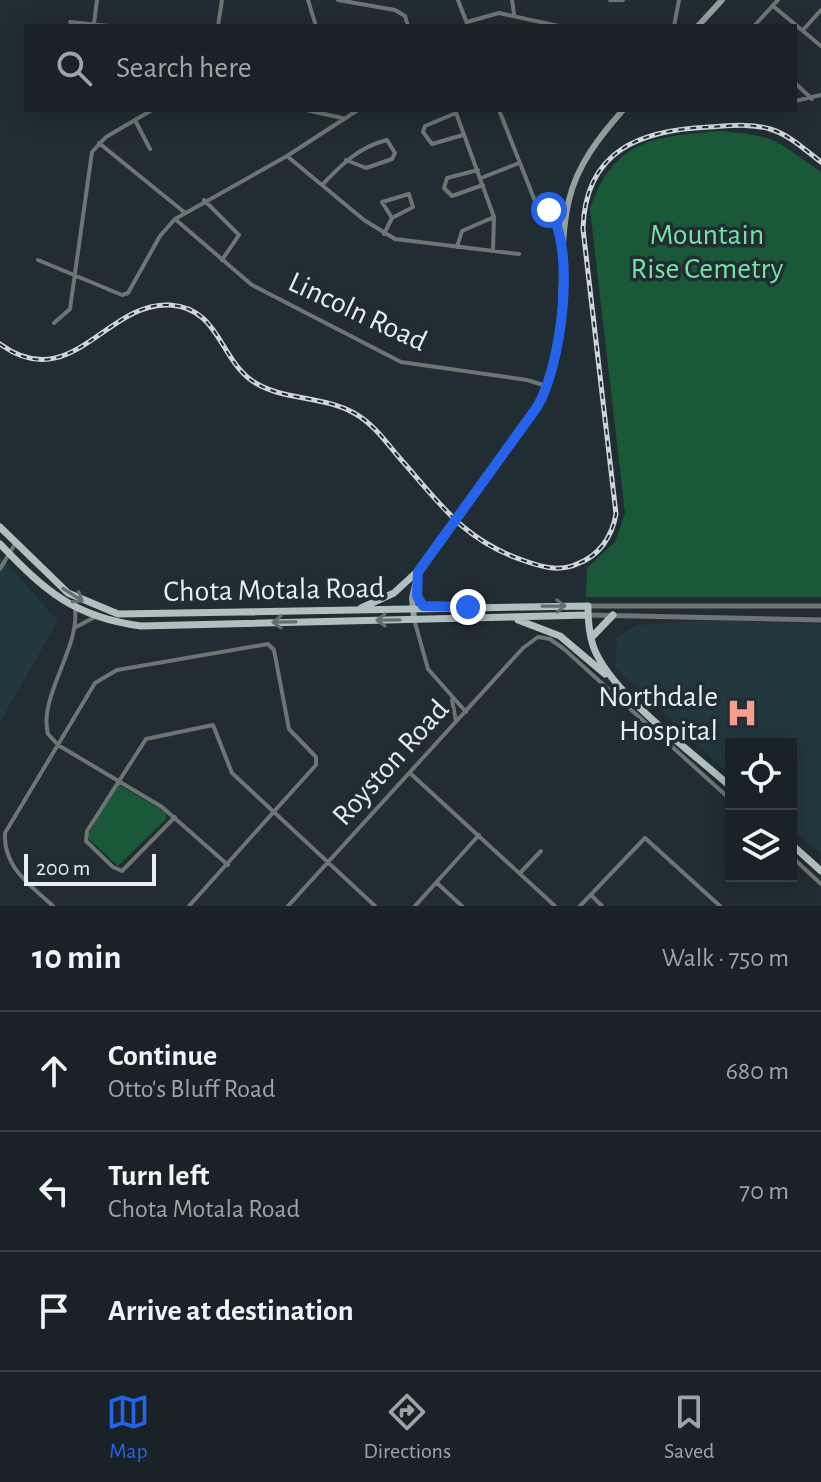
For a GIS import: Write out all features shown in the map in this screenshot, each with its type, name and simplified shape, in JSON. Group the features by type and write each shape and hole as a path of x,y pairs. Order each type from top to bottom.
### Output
{"main road":[{"path":"700,24 722,0"},
{"path":"352,611 394,593 419,571 537,407 547,387 558,344 566,215 572,190 584,162 622,112"},
{"path":"549,210 559,227 564,247"},
{"name":"Chota Motala Road","path":"0,527 68,593 118,614 427,608 588,610"},
{"name":"Chota Motala Road","path":"0,544 48,592 75,609 95,617 141,626 512,617 588,610"},
{"path":"419,571 418,599 427,608"},
{"path":"414,619 419,571"},
{"path":"588,610 591,638 601,662 628,694"},
{"path":"591,638 613,615"},
{"path":"512,617 560,636 725,782"},
{"path":"797,849 821,871"}],"street":[{"path":"70,22 94,24 97,0"},
{"path":"218,24 222,0"},
{"path":"308,0 315,24"},
{"path":"338,0 395,10 405,16 407,24"},
{"path":"458,0 468,24 491,13 514,14 552,24"},
{"path":"512,0 514,14"},
{"path":"610,0 623,0"},
{"path":"674,24 679,0"},
{"path":"756,24 778,0"},
{"path":"773,6 796,24"},
{"path":"803,30 821,10"},
{"path":"797,25 821,46"},
{"path":"797,85 812,99"},
{"path":"797,101 821,95"},
{"path":"54,323 70,309 89,165 98,143 149,112"},
{"path":"464,135 434,144 427,142 423,127 455,112 481,178 494,217 493,250"},
{"path":"500,112 535,201 549,210 566,215"},
{"path":"38,260 122,295 131,289 160,236 175,219 287,156 343,114"},
{"path":"135,120 150,149"},
{"path":"322,185 346,160 362,149 387,140 395,153 385,163 363,169 346,160"},
{"path":"98,143 184,212"},
{"path":"287,156 384,234 519,254"},
{"path":"481,178 519,163"},
{"path":"478,170 447,178 444,188 452,196 483,185"},
{"path":"384,234 392,218 413,207 409,194 383,200 381,206 392,218"},
{"path":"204,200 239,235 222,260"},
{"path":"457,247 466,228 494,217"},
{"name":"Lincoln Road","path":"175,219 252,285 401,362 527,380 547,387"},
{"path":"0,569 15,544"},
{"name":"Chota Motala Road","path":"588,610 821,606"},
{"path":"75,609 74,628 46,722 48,734 58,745 175,817 228,865"},
{"name":"Chota Motala Road","path":"588,610 613,615 821,620"},
{"path":"74,628 95,617"},
{"path":"414,619 428,669 466,712"},
{"name":"Royston Road","path":"288,906 533,638 544,637 564,649 725,795"},
{"path":"53,906 15,870 4,839 7,825 95,683 109,672 268,644 274,650 289,729 317,761 314,769 276,813 189,906"},
{"path":"451,696 456,721"},
{"path":"457,703 472,705"},
{"path":"175,817 128,868 115,870 88,845 85,835 149,736 213,725 227,767 375,906"},
{"path":"410,773 555,906"},
{"path":"415,906 479,835"},
{"path":"580,906 643,839 649,840 720,906"},
{"path":"520,873 541,851"},
{"path":"797,862 821,884"},
{"path":"437,883 462,906"},
{"path":"591,895 602,906"}],"shaded area":[{"path":"0,556 58,621 0,722"},
{"name":"Northdale Hospital","path":"714,620 821,624 821,854 797,834 797,738 725,738 725,770 615,667 617,637 637,625"}],"green space":[{"name":"Mountain Rise Cemetry","path":"719,131 774,141 821,172 821,597 586,597 587,568 615,542 625,513 590,209 611,168 624,155 656,140"},
{"path":"117,784 167,813 166,819 118,866 87,837"}],"railway":[{"path":"0,344 25,357 48,359 68,353 127,317 148,308 170,305 186,308 208,324 240,370 262,387 342,407 366,422 439,504 484,542 538,565 551,568 570,566 598,551 608,538 616,514 583,229 586,202 594,180 606,163 640,140 661,133 709,127 747,125 770,129 791,139 821,162"}],"place":[{"name":"Northdale Hospital","path":"742,713"}],"route":[{"path":"468,607 423,606 417,596 418,572 537,407 547,387 557,354 564,247 557,221 549,210"}]}
